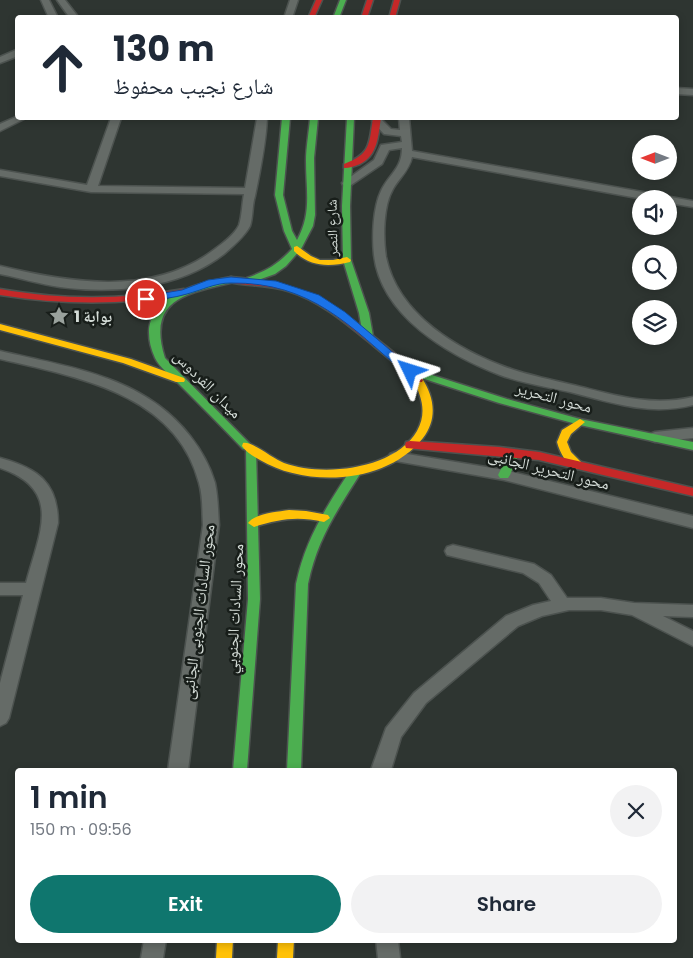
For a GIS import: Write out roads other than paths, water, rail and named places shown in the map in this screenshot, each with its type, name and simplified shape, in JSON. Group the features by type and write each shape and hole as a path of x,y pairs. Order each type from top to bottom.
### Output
{"main road":[{"path":"313,15 319,0"},
{"path":"337,15 343,0"},
{"path":"365,15 370,0"},
{"path":"393,15 397,0"},
{"path":"286,120 279,195 288,231 301,256 310,261 335,263 347,260"},
{"name":"شارع النصر","path":"250,280 272,272 284,264 297,249 304,236 310,215 310,158 314,120"},
{"name":"شارع النصر","path":"350,120 347,166 347,260 364,313 368,336"},
{"path":"347,166 362,161 371,153 377,120"},
{"name":"ميدان الفردوس","path":"250,280 276,283 315,298 341,314 410,371 421,384 428,397 429,411 426,425 410,445 395,457 383,463 356,471 326,473 296,469 270,461 250,450 160,360 153,348 151,336 153,324 160,312 184,292 208,283 250,280"},
{"path":"0,292 38,299 99,302 153,298 184,292"},
{"path":"0,327 120,358 158,370 180,380"},
{"name":"محور التحرير","path":"410,371 503,401 580,422 693,446"},
{"path":"578,465 563,450 562,441 564,433 570,426 580,422"},
{"path":"410,445 514,453 578,465 693,492"},
{"name":"محور السادات الجنوبي","path":"240,768 254,599 254,523 250,450"},
{"path":"504,475 514,453"},
{"path":"294,768 303,570 310,544 324,518 356,471"},
{"path":"254,523 272,515 288,513 324,518"},
{"path":"224,958 225,943"},
{"path":"285,958 286,943"}],"street":[{"path":"45,0 52,15"},
{"path":"61,0 72,15"},
{"path":"289,15 294,0"},
{"path":"1,56 15,45"},
{"path":"1,56 15,53"},
{"path":"1,56 15,63"},
{"path":"679,91 693,92"},
{"path":"0,128 17,120"},
{"path":"91,189 115,120"},
{"path":"0,270 65,284 89,286 140,282 188,270 208,260 224,250 236,238 244,226 262,120"},
{"path":"377,120 388,132 406,143 632,192"},
{"path":"404,120 406,143 403,169 387,188 383,198 380,254 384,272 392,290 406,309 425,327 447,343 474,358 506,372 638,405 678,405 693,400"},
{"path":"347,183 378,162 385,147 406,143"},
{"path":"0,173 91,189 251,191"},
{"path":"677,201 693,204"},
{"name":"محور السادات الجنوبى الجانبى","path":"0,355 101,380 144,402 162,415 191,447 207,484 211,525 178,768"},
{"path":"653,437 693,432"},
{"name":"محور التحرير الجانبى","path":"395,457 504,475 693,522"},
{"path":"0,463 27,473 39,482 48,494 52,508 50,523 0,717"},
{"path":"453,551 528,568 545,578 563,605"},
{"path":"0,589 33,589"},
{"path":"382,768 394,734 420,698 512,621 539,610 563,605 601,604 634,609 693,611"},
{"path":"634,609 693,639"},
{"path":"152,958 154,943"},
{"path":"387,943 389,958"}],"place":[{"name":"بوابة 1","path":"59,316"}]}
